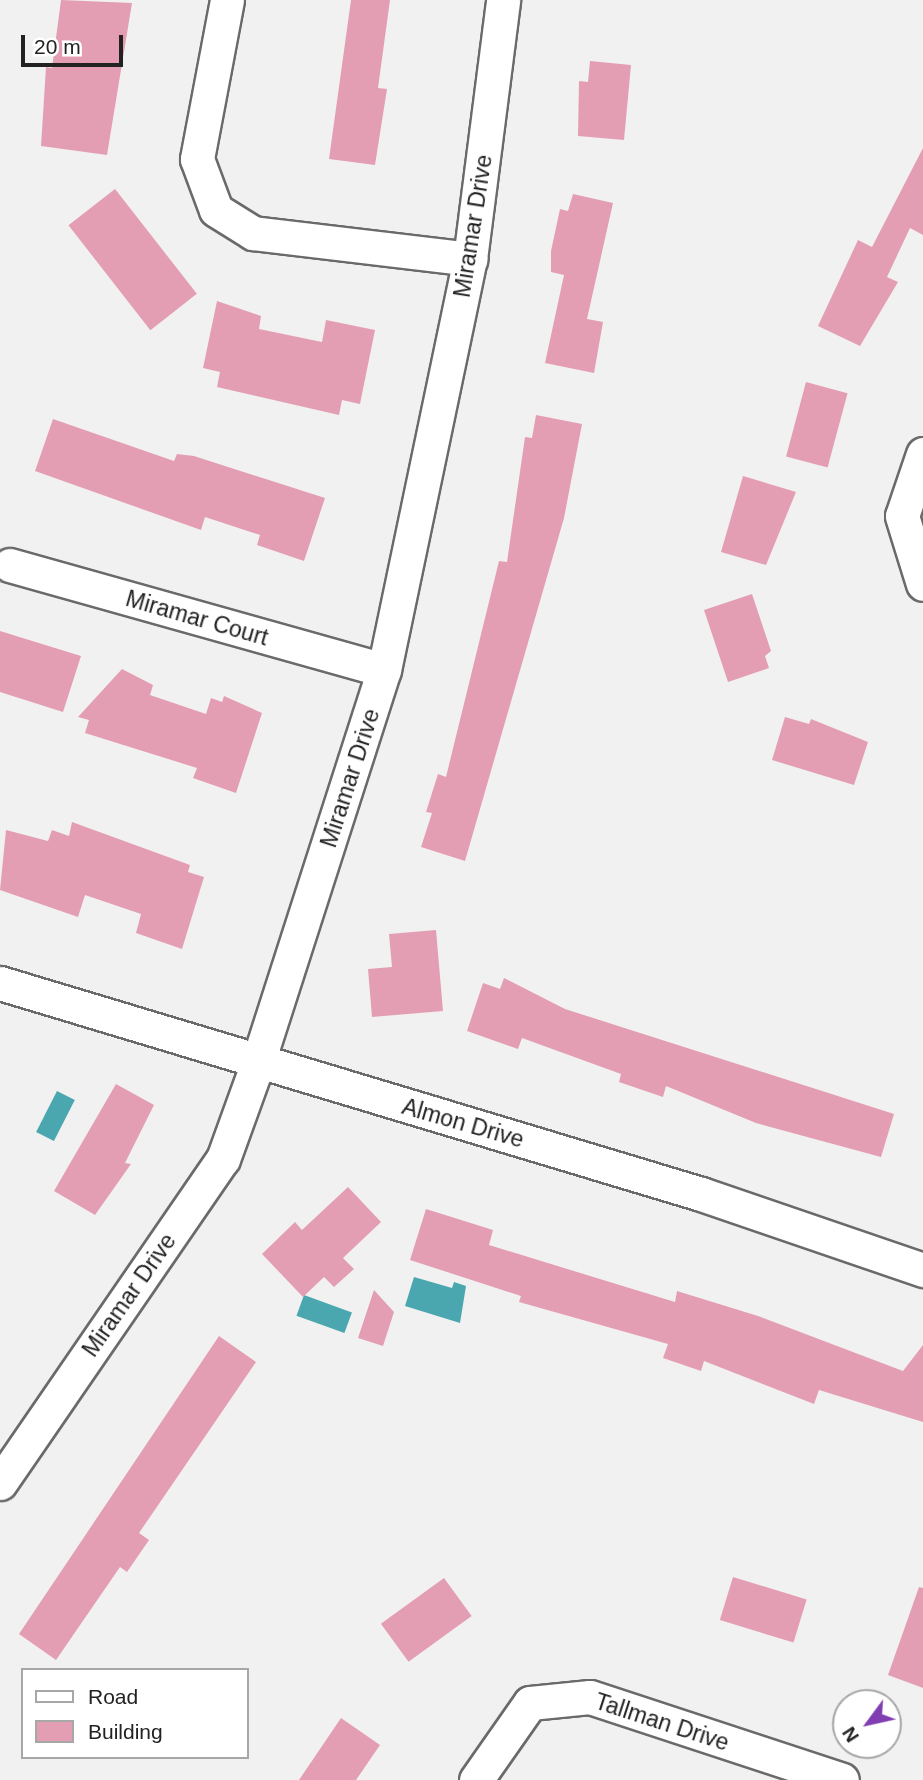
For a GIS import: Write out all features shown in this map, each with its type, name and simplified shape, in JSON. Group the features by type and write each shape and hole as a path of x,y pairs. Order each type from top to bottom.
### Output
{"street":[{"path":"227,0 197,159 216,210 253,233 470,259"},
{"name":"Miramar Drive","path":"0,1483 223,1159 257,1065 384,670 470,259 503,0"},
{"path":"923,454 902,516 923,584"},
{"name":"Miramar Court","path":"10,565 384,670"},
{"name":"Almon Drive","path":"0,983 257,1065 688,1190 923,1270"},
{"name":"Tallman Drive","path":"476,1780 530,1703 590,1696 842,1780"}],"water":[{"path":"57,1091 75,1100 54,1141 36,1132"},
{"path":"414,1277 452,1288 454,1282 466,1286 460,1323 405,1306"},
{"path":"304,1295 352,1312 344,1333 296,1316"}],"building":[{"path":"61,0 132,3 107,155 41,146 46,67 52,68"},
{"path":"351,0 390,0 378,88 387,89 375,165 329,159"},
{"path":"590,61 631,65 624,140 578,136 579,81 588,82"},
{"path":"923,148 923,235 910,228 887,277 898,282 860,346 818,326 858,240 872,247"},
{"path":"115,189 197,294 150,330 69,225"},
{"path":"573,194 613,203 587,319 603,322 594,373 545,363 564,275 551,272 551,251 560,209 568,211"},
{"path":"217,301 261,316 259,329 322,342 326,320 375,330 360,404 342,400 339,415 217,387 220,372 203,368"},
{"path":"806,382 848,393 828,468 786,456"},
{"path":"536,415 582,424 564,518 465,861 421,847 432,813 426,812 438,774 446,777 499,561 507,562 525,437 532,438"},
{"path":"53,419 174,461 177,454 194,456 325,498 304,561 257,545 260,535 205,517 201,530 35,471"},
{"path":"743,476 796,492 766,565 721,552"},
{"path":"752,594 771,651 765,656 769,668 728,682 704,610"},
{"path":"0,631 81,656 63,712 0,692"},
{"path":"122,669 153,685 150,695 206,714 211,698 222,702 224,696 262,713 236,793 193,778 197,768 85,733 89,720 78,717"},
{"path":"785,717 809,724 811,719 868,742 854,785 772,760"},
{"path":"72,822 190,865 188,872 204,877 182,949 136,933 141,914 85,895 78,917 0,890 6,830 48,841 52,830 69,836"},
{"path":"436,930 443,1011 372,1017 368,969 392,967 389,934"},
{"path":"504,978 565,1009 894,1114 881,1157 756,1123 666,1086 663,1097 619,1082 621,1074 522,1038 518,1049 467,1031 483,983 500,989"},
{"path":"116,1084 154,1105 125,1163 131,1164 95,1215 54,1191"},
{"path":"348,1187 381,1222 343,1258 354,1269 334,1287 324,1277 303,1297 262,1254 295,1222 302,1230"},
{"path":"426,1209 493,1230 489,1245 675,1302 677,1291 758,1316 903,1371 923,1345 923,1422 819,1390 814,1404 704,1361 701,1371 663,1358 668,1344 519,1302 521,1296 410,1260"},
{"path":"374,1290 394,1312 383,1346 358,1338"},
{"path":"219,1336 256,1362 139,1533 149,1540 127,1572 120,1567 56,1660 19,1634"},
{"path":"733,1577 807,1600 793,1643 720,1620"},
{"path":"444,1578 472,1616 409,1662 381,1624"},
{"path":"919,1587 923,1588 923,1688 888,1675"},
{"path":"341,1718 380,1745 356,1780 299,1780"}]}
